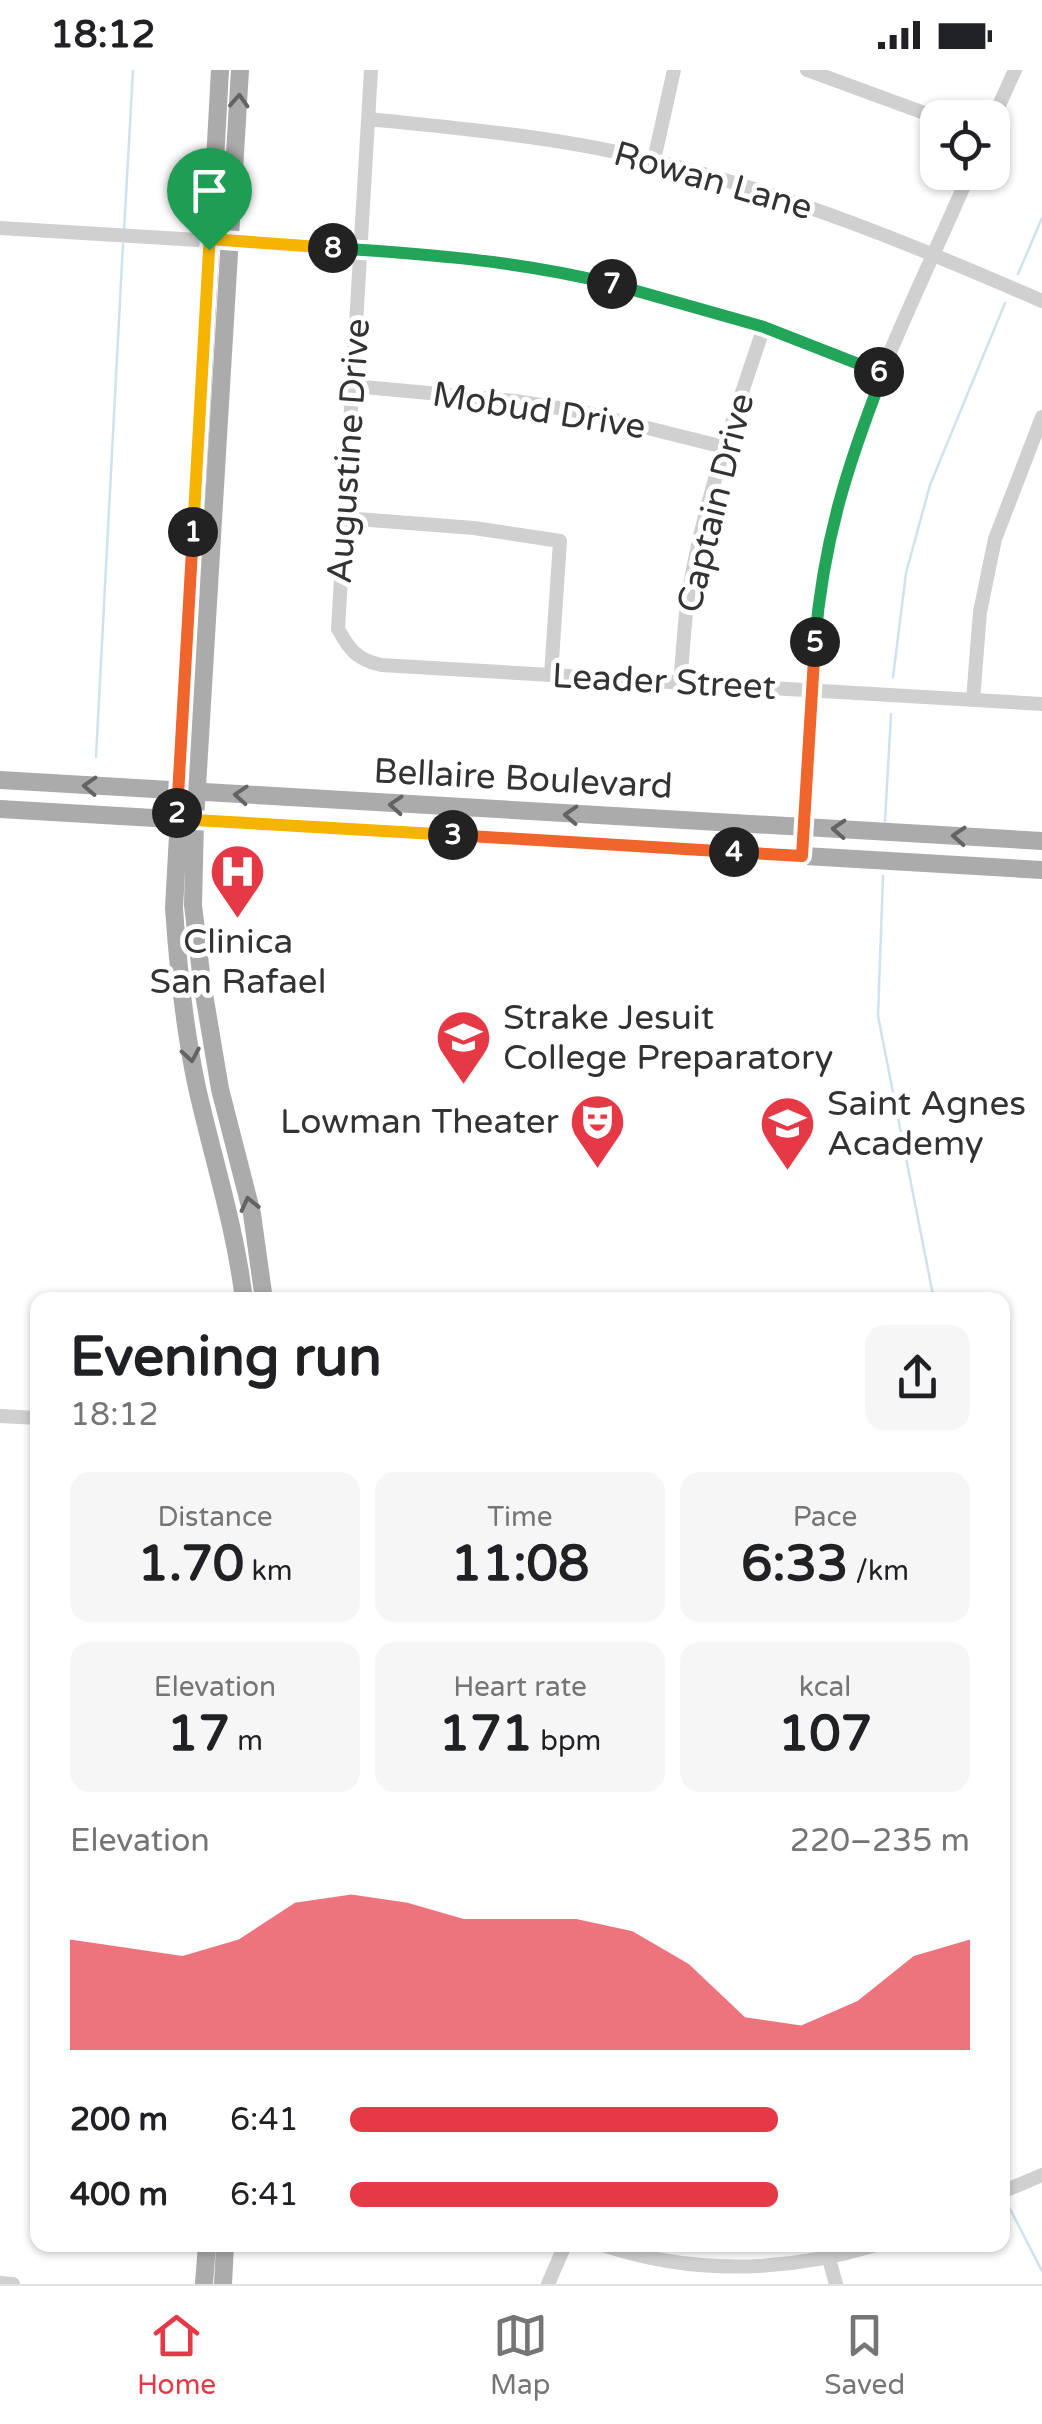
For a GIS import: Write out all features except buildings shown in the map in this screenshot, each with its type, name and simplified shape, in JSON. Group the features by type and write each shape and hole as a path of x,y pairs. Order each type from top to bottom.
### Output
{"main road":[{"path":"220,70 210,239 209,602 174,908 180,989 196,1083 228,1202 243,1292"},
{"path":"188,792 189,601 230,241 240,70"},
{"path":"189,601 209,602"},
{"name":"Bellaire Boulevard","path":"0,780 1042,841"},
{"path":"451,835 452,808"},
{"name":"Bellaire Boulevard","path":"0,809 1042,870"},
{"path":"632,846 633,818"},
{"path":"186,820 202,986 220,1089 252,1214 263,1292"},
{"path":"180,989 202,986"},
{"path":"204,2284 206,2252"},
{"path":"223,2284 225,2252"}],"street":[{"name":"Augustine Drive","path":"349,650 338,629 371,70"},
{"path":"654,160 674,70"},
{"path":"808,70 920,111"},
{"path":"1001,100 1015,70"},
{"name":"Rowan Lane","path":"369,120 520,134 654,160 798,202 1042,301"},
{"path":"802,856 819,597 832,522 851,454 962,190"},
{"path":"0,228 452,256 560,272 764,327 883,374"},
{"name":"Captain Drive","path":"680,682 688,598 724,447 764,327"},
{"name":"Mobud Drive","path":"353,386 515,401 583,412 724,447"},
{"path":"973,700 980,612 995,539 1038,440 1042,417"},
{"path":"344,518 474,528 560,541 551,675"},
{"name":"Leader Street","path":"349,650 361,660 380,665 1042,704"},
{"path":"0,1416 30,1418"},
{"path":"1010,2189 1042,2175"},
{"path":"548,2284 562,2252"},
{"path":"624,2252 712,2267 829,2260 854,2252"},
{"path":"829,2260 836,2284"},
{"path":"0,2283 12,2284"}],"waterway":[{"path":"124,231 133,70"},
{"path":"1018,274 1042,218"},
{"path":"96,757 123,244"},
{"path":"893,677 906,573 930,485 1005,303"},
{"path":"885,821 891,714"},
{"path":"883,876 878,1016 932,1292"},
{"path":"1010,2209 1042,2271"}],"place":[{"name":"Clinica San Rafael","path":"238,920"},
{"name":"Strake Jesuit College Preparatory","path":"464,1087"},
{"name":"Lowman Theater","path":"598,1171"},
{"name":"Saint Agnes Academy","path":"788,1173"}],"route":[{"path":"210,239 452,256 560,272 764,327 883,374 851,454 832,522 819,597 802,856 177,819 209,250 210,239"}]}
